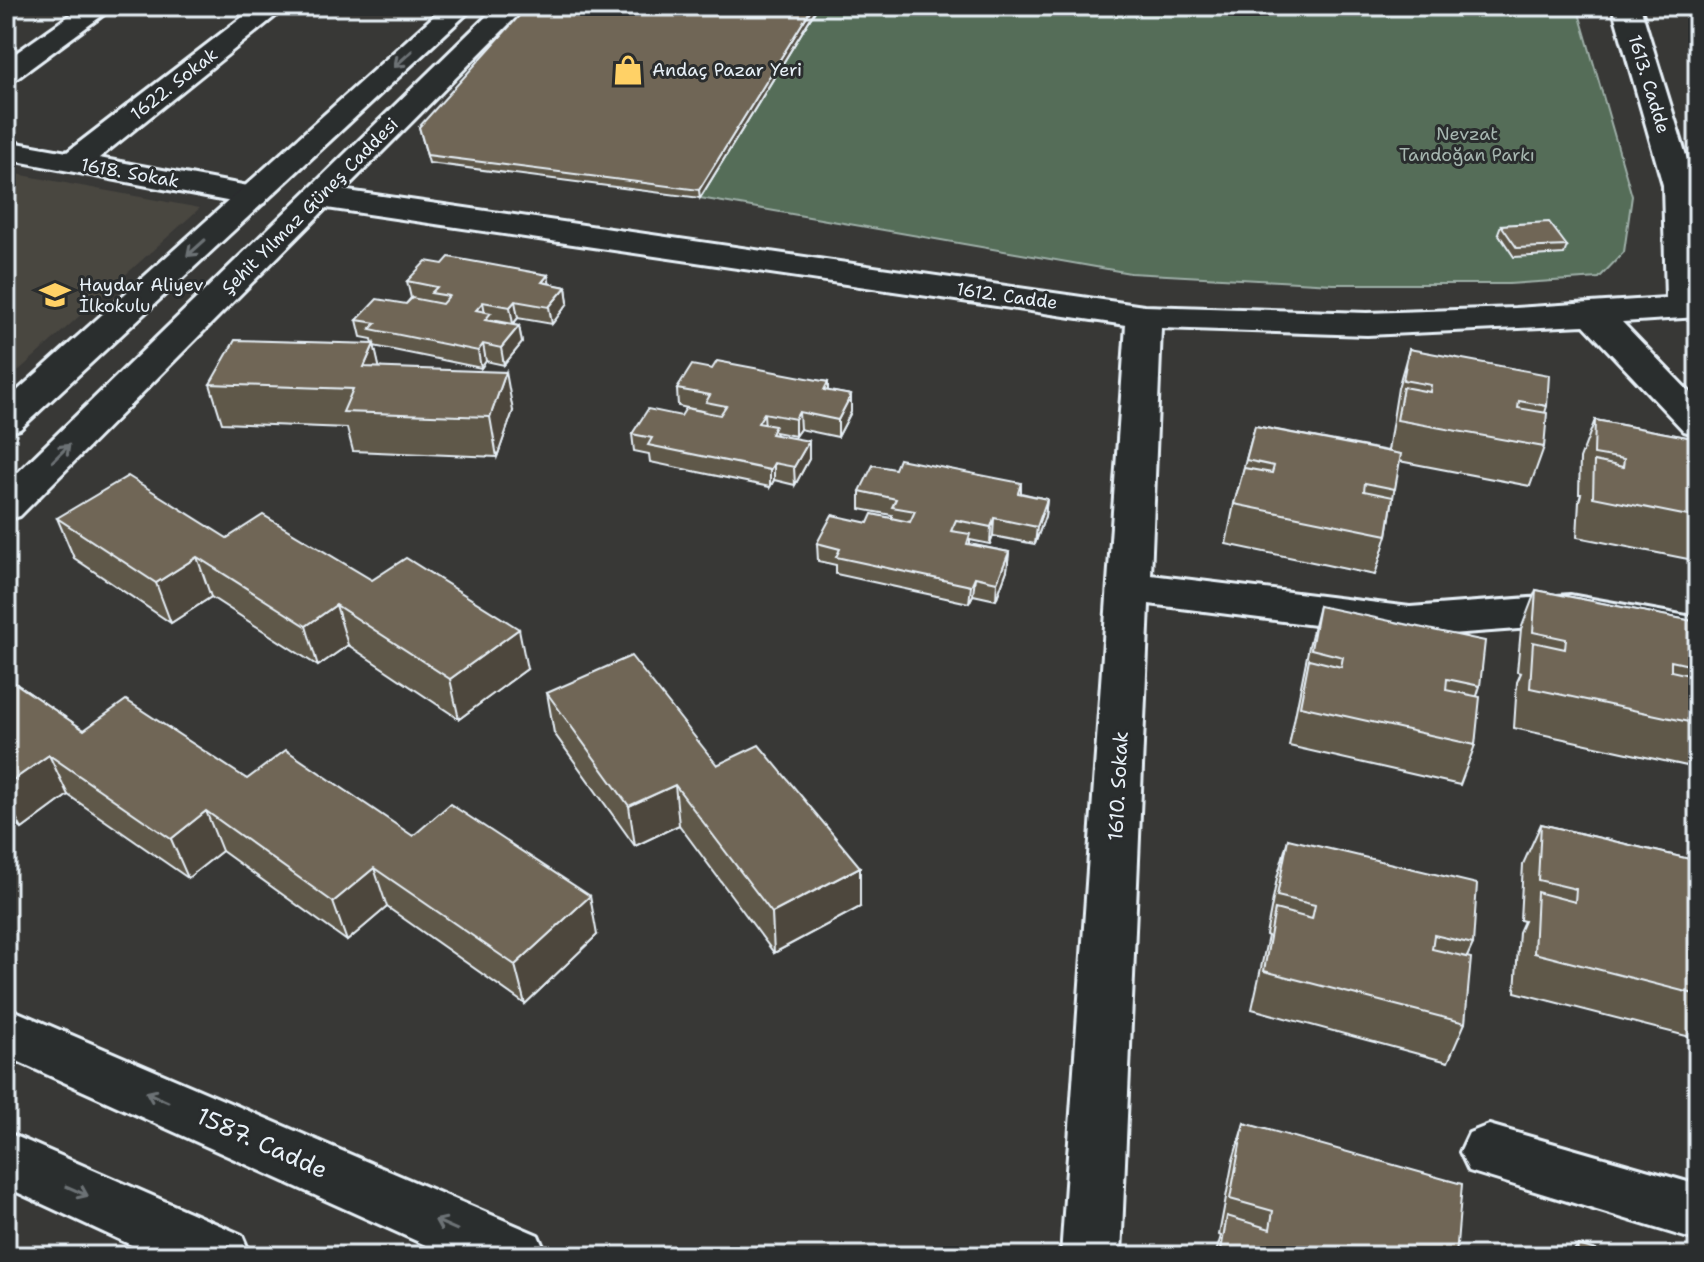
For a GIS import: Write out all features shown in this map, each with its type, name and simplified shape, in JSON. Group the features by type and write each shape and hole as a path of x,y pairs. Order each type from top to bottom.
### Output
{"street":[{"path":"6,73 101,6"},
{"name":"1622. Sokak","path":"73,163 274,6"},
{"name":"Şehit Yılmaz Güneş Caddesi","path":"6,421 461,6"},
{"name":"Şehit Yılmaz Güneş Caddesi","path":"6,507 513,6"},
{"name":"1613. Cadde","path":"1626,6 1679,185 1691,306"},
{"name":"1618. Sokak","path":"6,150 253,196 320,197"},
{"name":"1612. Cadde","path":"320,197 1144,317 1367,324 1594,314 1691,306"},
{"path":"1594,314 1698,423"},
{"name":"1610. Sokak","path":"1091,1256 1144,317"},
{"path":"1129,587 1410,622 1570,610 1698,633"},
{"name":"1587. Cadde","path":"6,1031 517,1256"},
{"path":"1489,1152 1698,1213"},
{"path":"6,1159 221,1256"}],"shaded area":[{"name":"Haydar Aliyev İlkokulu","path":"6,172 200,208 6,382"}],"green space":[{"name":"Nevzat Tandoğan Parkı","path":"818,6 1577,6 1632,196 1624,252 1599,278 1509,284 1333,284 1130,273 700,198"}],"building":[{"name":"Andaç Pazar Yeri","path":"528,6 813,6 699,190 427,155 419,127"},
{"path":"1549,222 1567,246 1517,248 1501,225"},
{"path":"449,257 548,275 542,282 566,287 549,307 515,301 510,307 483,302 476,310 491,313 485,320 519,326 501,348 483,344 478,351 370,329 376,323 357,320 377,299 406,304 412,298 442,304 449,296 431,293 437,287 407,281 426,261 443,264"},
{"path":"235,340 374,344 364,367 506,372 490,417 343,412 353,389 210,384"},
{"path":"1409,349 1549,375 1547,406 1519,401 1518,408 1547,413 1544,447 1397,420 1403,387 1430,392 1431,385 1403,380"},
{"path":"717,361 828,382 824,390 851,395 838,420 799,412 795,419 764,413 758,423 775,426 771,434 809,441 794,467 774,463 770,470 648,445 652,438 632,434 648,409 681,416 686,408 720,415 726,406 706,402 710,395 677,389 692,365 712,369"},
{"path":"1595,420 1698,439 1698,518 1593,497 1594,461 1623,467 1624,459 1594,454"},
{"path":"1255,426 1401,454 1395,489 1365,483 1364,491 1393,497 1387,535 1234,504 1244,468 1272,473 1274,466 1246,460"},
{"path":"899,459 1021,483 1018,493 1047,499 1037,527 994,518 991,527 956,520 951,531 970,534 967,544 1009,552 997,582 975,577 971,586 836,557 840,549 817,543 832,515 868,523 872,514 910,522 915,511 892,507 896,499 860,491 873,465 895,469"},
{"path":"128,476 227,538 263,515 372,580 406,558 519,629 450,679 336,605 306,626 197,557 156,583 57,518"},
{"path":"1536,590 1698,622 1698,667 1671,661 1671,671 1698,677 1698,724 1530,688 1533,642 1565,649 1566,639 1533,632"},
{"path":"1319,606 1485,641 1480,686 1447,679 1446,690 1480,697 1475,745 1300,706 1309,659 1341,667 1343,657 1311,649"},
{"path":"631,656 717,765 759,745 860,867 772,913 675,785 629,806 547,693"},
{"path":"6,677 84,730 126,700 247,779 286,750 413,836 450,804 590,896 515,965 374,868 333,902 206,811 171,839 49,755 6,785"},
{"path":"1541,824 1698,861 1698,995 1534,953 1537,892 1575,902 1576,889 1538,880"},
{"path":"1288,839 1477,884 1473,944 1434,935 1432,949 1471,958 1465,1023 1264,971 1275,909 1312,919 1315,905 1277,896"},
{"path":"1244,1123 1462,1184 1456,1256 1426,1256 1411,1251 1410,1256 1220,1256 1227,1216 1270,1229 1273,1211 1230,1199"},
{"path":"1578,1245 1617,1256 1577,1256"}],"place":[{"name":"Andaç Pazar Yeri","path":"628,70"},
{"name":"Haydar Aliyev İlkokulu","path":"55,295"}]}
